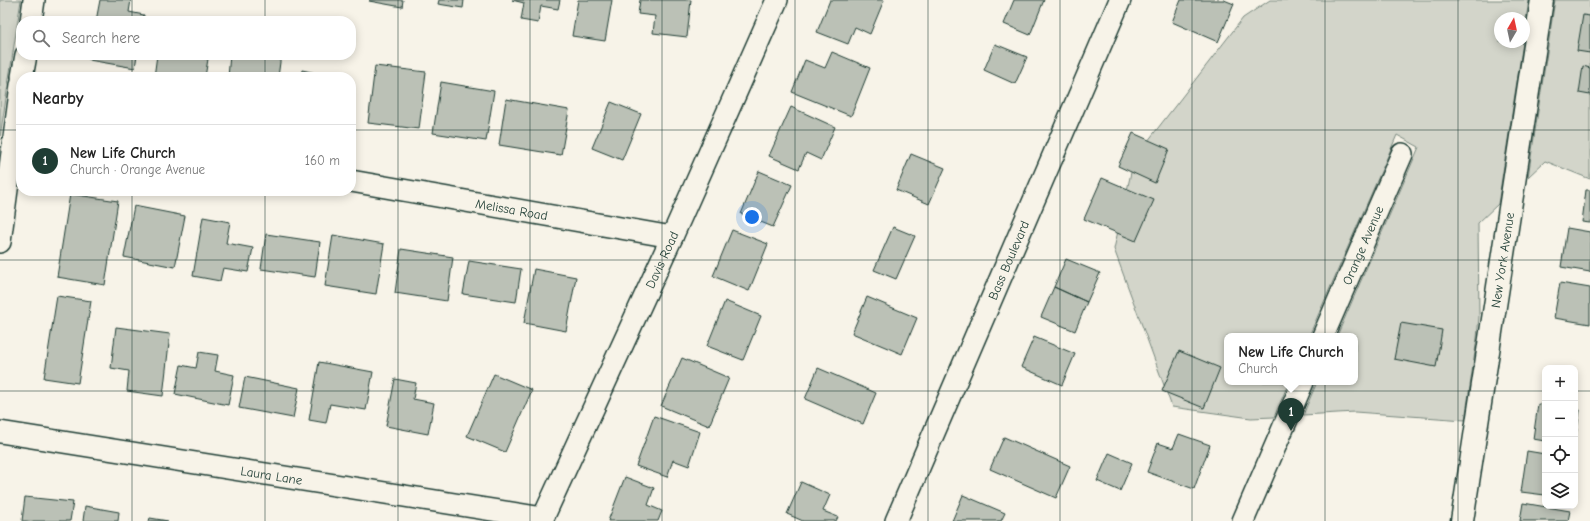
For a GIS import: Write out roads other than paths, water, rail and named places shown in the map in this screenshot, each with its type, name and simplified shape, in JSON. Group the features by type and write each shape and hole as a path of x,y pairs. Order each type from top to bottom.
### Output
{"street":[{"path":"32,16 34,0"},
{"name":"Davis Road","path":"544,518 672,238 778,0"},
{"name":"Bass Boulevard","path":"896,521 1120,0"},
{"name":"New York Avenue","path":"1462,521 1542,0"},
{"path":"23,72 25,60"},
{"path":"0,242 16,135"},
{"name":"Orange Avenue","path":"1324,333 1402,154"},
{"name":"Melissa Road","path":"356,182 672,238"},
{"path":"1243,521 1302,385"},
{"name":"Laura Lane","path":"0,432 544,518"}],"place":[{"name":"New Life Church","path":"1291,431"}]}
